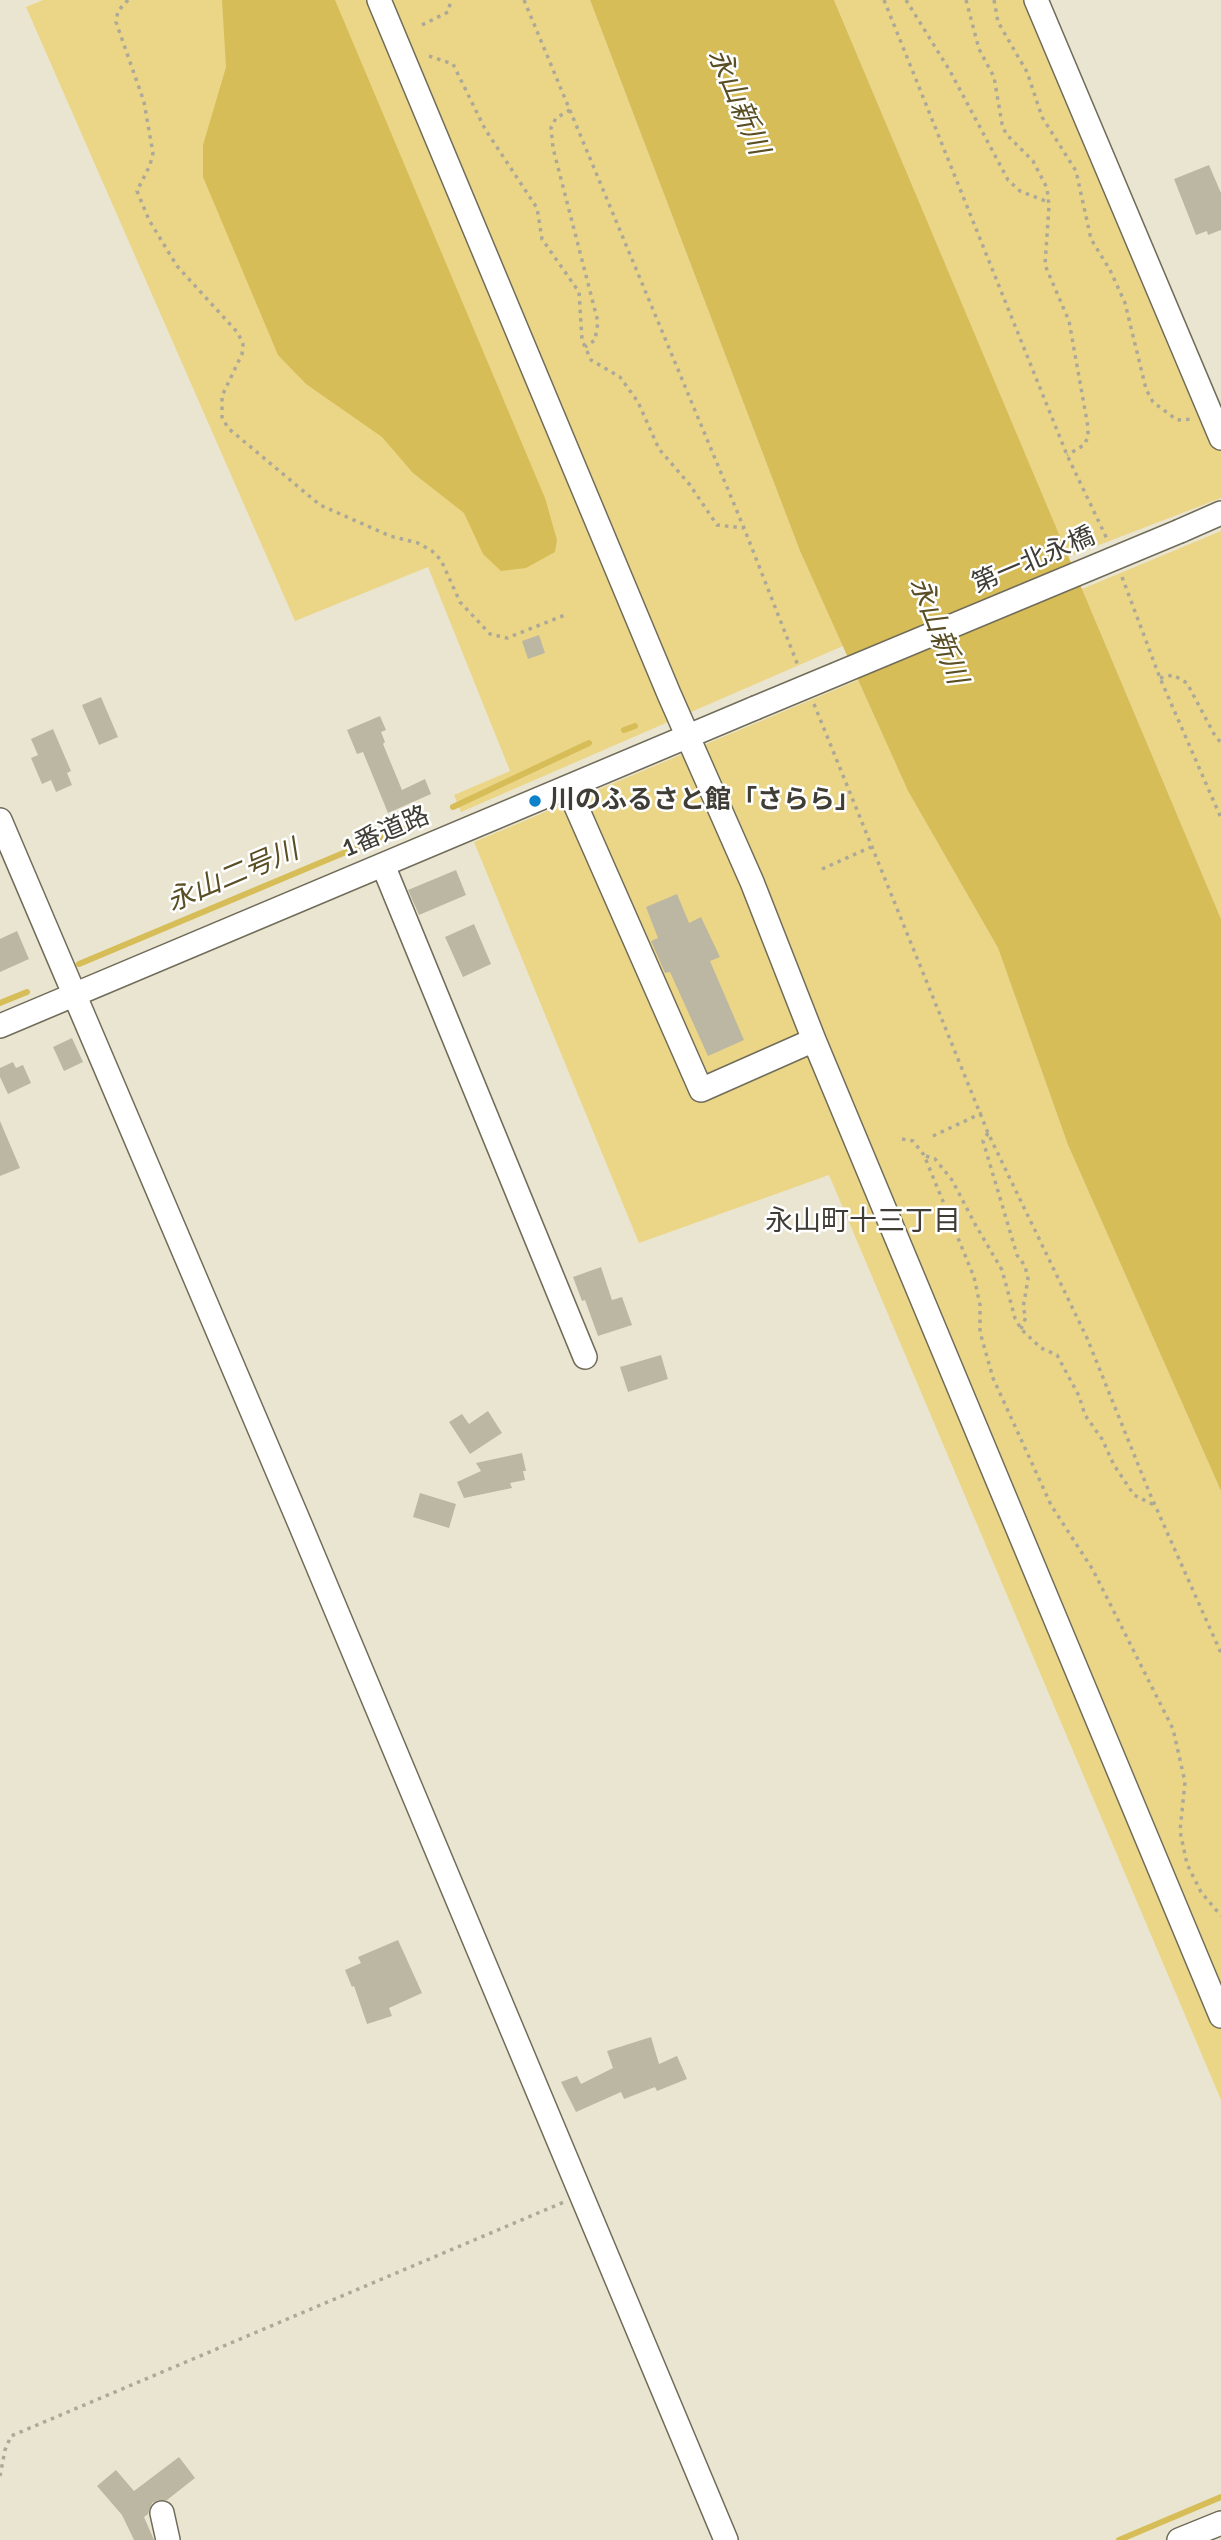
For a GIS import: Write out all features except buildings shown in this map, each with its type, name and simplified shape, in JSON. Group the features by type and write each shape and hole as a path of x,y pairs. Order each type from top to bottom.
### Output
{"street":[{"path":"379,0 752,882 814,1040 1221,2016"},
{"path":"1036,0 1221,438"},
{"name":"第一北永橋","path":"755,708 1221,513"},
{"name":"1番道路","path":"0,1026 755,708"},
{"path":"568,788 701,1090 814,1040"},
{"path":"3,834 74,993 726,2540"},
{"path":"383,865 585,1357"},
{"path":"162,2513 168,2540"},
{"path":"1179,2540 1221,2523"}],"path":[{"path":"128,0 118,12 116,22 144,102 153,153 137,191 149,220 177,266 238,333 243,344 242,354 222,396 222,417 228,428 320,505 432,551 441,559 460,602 490,634 507,638 565,615"},
{"path":"422,25 448,12 450,0"},
{"path":"524,0 744,528 803,678"},
{"path":"884,0 1067,455 1108,542"},
{"path":"906,0 950,71 1008,180 1020,191 1049,202"},
{"path":"966,0 979,49 994,77 1006,134 1033,161 1047,188 1049,202 1045,265 1069,321 1088,427 1088,437 1084,445 1067,455"},
{"path":"994,0 998,22 1027,72 1042,117 1076,171 1091,239 1110,270 1125,303 1146,389 1153,402 1177,420 1185,421 1211,414"},
{"path":"429,56 453,64 485,129 537,208 541,239 579,292 582,340 591,360 620,377 638,402 659,449 690,485 717,525 744,528"},
{"path":"570,110 556,118 551,128 553,148 598,322 596,340 585,347"},
{"path":"1118,567 1160,678 1221,818"},
{"path":"1160,678 1173,675 1187,683 1221,743"},
{"path":"813,701 988,1133 1087,1338 1155,1505 1221,1653"},
{"path":"822,869 871,847"},
{"path":"933,1136 982,1113"},
{"path":"988,1133 983,1141 1017,1255 1025,1266 1028,1279 1023,1308 1027,1317 1021,1329"},
{"path":"901,1139 913,1141 924,1155 974,1278 980,1305 980,1332 993,1378 1051,1505 1093,1570 1174,1729 1185,1782 1181,1831 1187,1864 1201,1892 1221,1916"},
{"path":"924,1155 935,1159 952,1180 1002,1270 1015,1318 1021,1329 1041,1348 1057,1355 1079,1396 1085,1415 1102,1438 1114,1465 1135,1495 1155,1505"},
{"path":"0,2476 11,2436 582,2194"}],"shaded area":[{"path":"43,0 590,0 800,551 843,646 461,812 454,795 510,771 428,567 295,621 26,7"},
{"path":"834,0 1035,0 1221,439 1221,498 1068,557"},
{"path":"1221,531 1221,919 1082,589"},
{"path":"858,680 908,791 998,948 1068,1145 1221,1491 1221,2100 829,1175 639,1243 474,842"}],"water":[{"path":"222,0 335,0 545,498 557,540 555,552 526,568 501,571 483,554 464,513 413,473 382,437 306,384 278,355 203,177 203,145 226,67"},
{"name":"永山新川","path":"590,0 834,0 1221,919 1221,1491 1068,1145 998,948 908,791 800,551"}],"waterway":[{"name":"永山二号川","path":"624,730 635,726"},
{"name":"永山二号川","path":"453,807 589,743"},
{"name":"永山二号川","path":"79,964 403,828"},
{"name":"永山二号川","path":"0,1003 27,992"},
{"path":"1119,2540 1221,2497"}],"place":[{"name":"川のふるさと館「さらら」","path":"535,801"}],"district":[{"name":"永山町十三丁目","path":"863,1223"}]}
